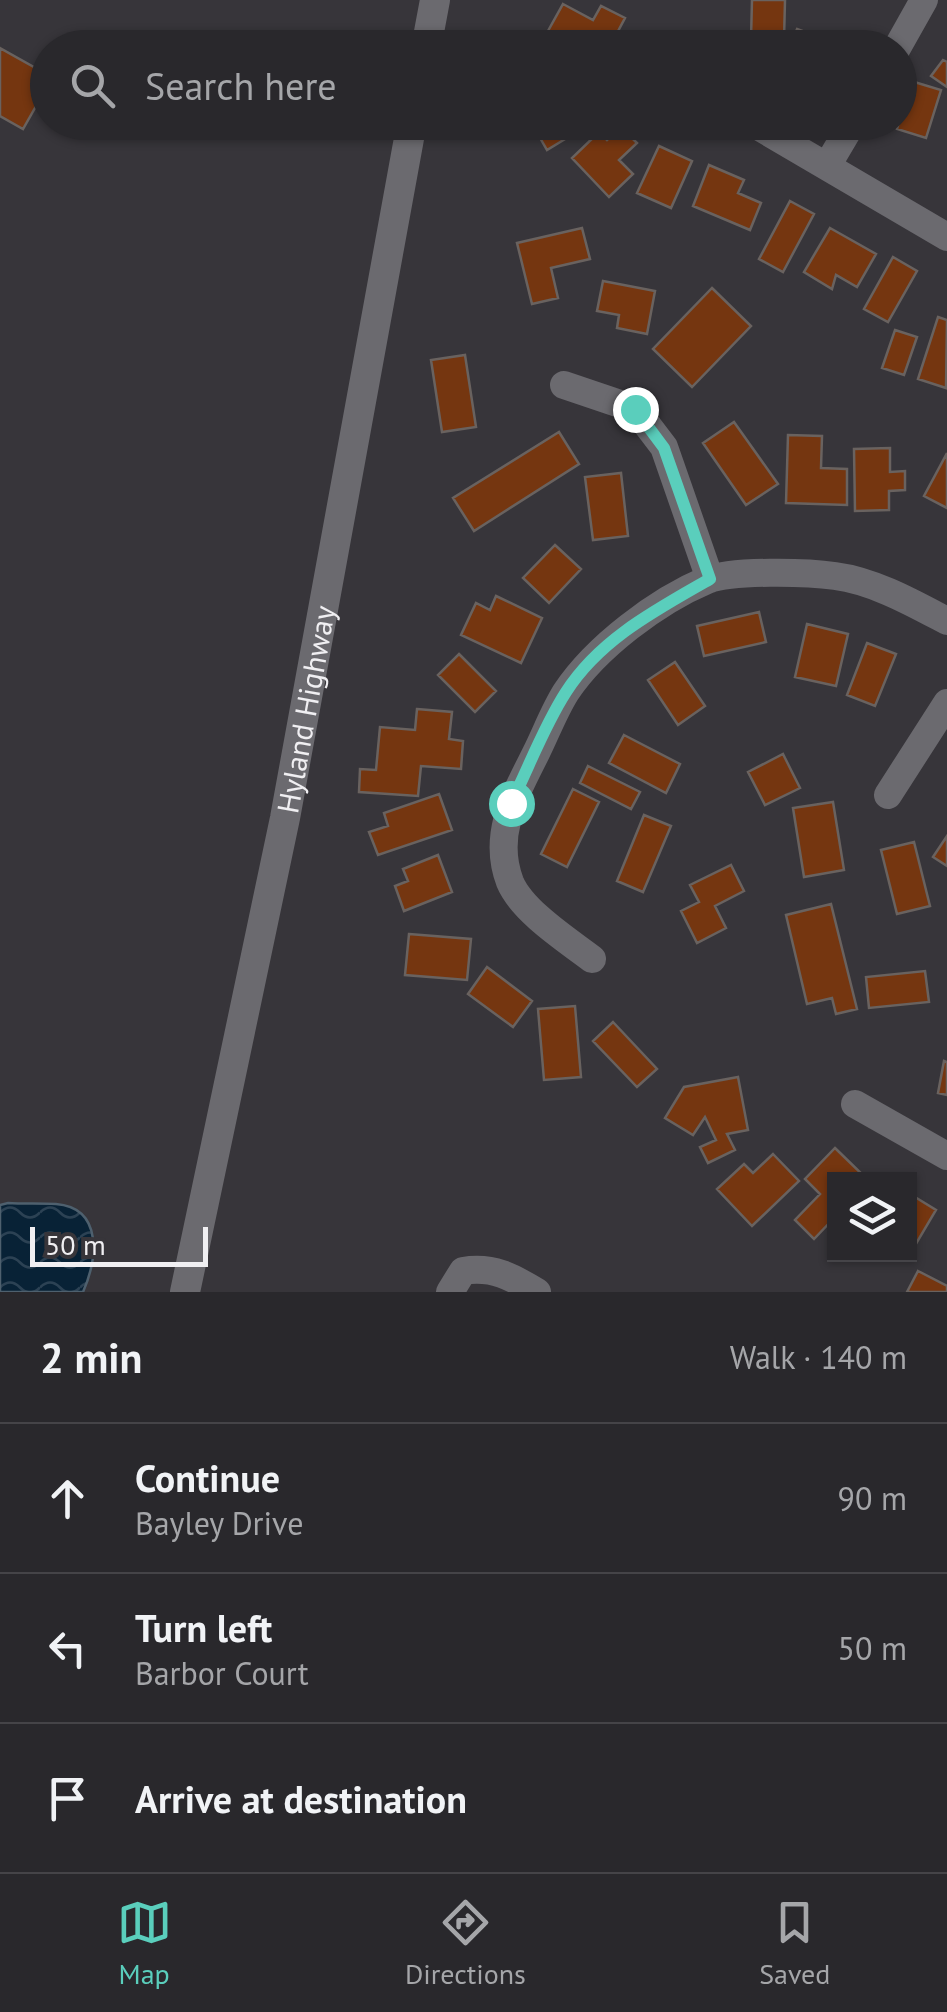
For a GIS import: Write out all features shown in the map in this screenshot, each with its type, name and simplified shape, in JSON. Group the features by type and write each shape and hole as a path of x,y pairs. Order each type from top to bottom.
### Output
{"main road":[{"path":"429,30 435,0"},
{"name":"Hyland Highway","path":"185,1292 286,818 409,140"}],"street":[{"path":"906,30 924,0"},
{"path":"782,140 947,237"},
{"path":"828,166 843,140"},
{"path":"564,384 635,409 664,448 710,579"},
{"path":"592,959 545,924 511,885 501,846 511,803 566,692 604,647 644,617 710,579 760,574 838,576 900,596 947,621"},
{"path":"888,795 947,703"},
{"path":"856,1104 947,1156"},
{"path":"450,1292 464,1271 482,1268 505,1274 536,1292"}],"water":[{"path":"56,1204 82,1215 93,1238 83,1292 0,1292 0,1205"}],"building":[{"path":"752,0 785,0 784,30 751,30"},
{"path":"563,4 593,20 601,6 625,18 619,30 549,30"},
{"path":"0,48 30,65 30,117 23,129 0,116"},
{"path":"943,60 947,62 947,87 931,76"},
{"path":"917,83 941,90 926,138 917,135"},
{"path":"541,140 563,140 547,150"},
{"path":"591,140 637,143 619,160 633,174 609,197 572,158"},
{"path":"659,146 692,161 671,208 637,193"},
{"path":"709,165 744,180 738,193 761,203 750,230 693,206"},
{"path":"790,201 814,214 783,272 759,259"},
{"path":"582,228 590,259 551,268 558,298 532,304 517,243"},
{"path":"830,228 876,254 857,287 836,275 832,289 804,272"},
{"path":"893,257 917,271 888,322 864,309"},
{"path":"603,281 655,291 647,334 617,328 619,315 597,311"},
{"path":"712,288 751,326 692,387 653,349"},
{"path":"938,317 947,320 946,388 918,379"},
{"path":"895,330 917,337 904,375 882,368"},
{"path":"465,355 476,427 442,432 431,360"},
{"path":"734,422 778,484 746,505 703,443"},
{"path":"559,432 579,464 474,531 453,498"},
{"path":"788,435 822,436 821,468 847,469 847,505 786,503"},
{"path":"890,448 890,472 905,471 905,490 889,491 889,510 855,511 854,449"},
{"path":"947,453 947,508 924,496"},
{"path":"621,473 628,536 593,540 585,477"},
{"path":"555,545 581,569 549,603 523,578"},
{"path":"496,596 542,618 521,663 461,635 476,603 490,610"},
{"path":"759,612 766,642 704,656 697,626"},
{"path":"807,624 848,634 836,686 795,677"},
{"path":"867,643 896,654 875,706 847,695"},
{"path":"459,654 496,691 475,712 438,675"},
{"path":"675,662 705,706 678,725 648,680"},
{"path":"417,709 452,712 449,739 463,741 461,769 421,766 418,796 359,792 360,769 376,770 380,727 415,730"},
{"path":"624,735 680,764 666,793 609,763"},
{"path":"783,754 800,788 765,805 748,772"},
{"path":"588,766 640,792 631,809 580,783"},
{"path":"573,789 599,802 567,867 541,854"},
{"path":"439,794 452,830 378,855 369,832 388,826 384,813"},
{"path":"833,802 844,870 804,877 793,808"},
{"path":"644,815 671,826 643,892 617,881"},
{"path":"947,836 947,866 933,857"},
{"path":"914,842 930,906 897,914 881,850"},
{"path":"438,855 452,892 404,911 395,886 408,881 403,869"},
{"path":"731,865 744,891 715,906 726,928 697,943 681,911 699,902 690,885"},
{"path":"831,904 857,1009 836,1014 832,998 807,1004 786,915"},
{"path":"409,934 471,939 467,980 405,975"},
{"path":"487,967 532,1001 513,1027 468,994"},
{"path":"925,971 929,1002 869,1008 866,977"},
{"path":"575,1006 581,1077 544,1080 538,1009"},
{"path":"613,1022 657,1069 637,1087 593,1041"},
{"path":"944,1061 947,1062 947,1095 938,1093"},
{"path":"738,1077 748,1130 727,1134 735,1150 708,1163 700,1147 716,1140 705,1117 693,1135 665,1118 684,1087"},
{"path":"835,1148 860,1172 827,1172 827,1225 814,1239 795,1220 820,1194 805,1179"},
{"path":"773,1154 799,1181 752,1226 717,1189 744,1164 753,1173"},
{"path":"917,1198 936,1210 917,1242"},
{"path":"918,1271 947,1286 947,1292 907,1292"}],"route":[{"path":"511,803 566,692 604,647 644,617 710,579 664,448 635,409"}]}
